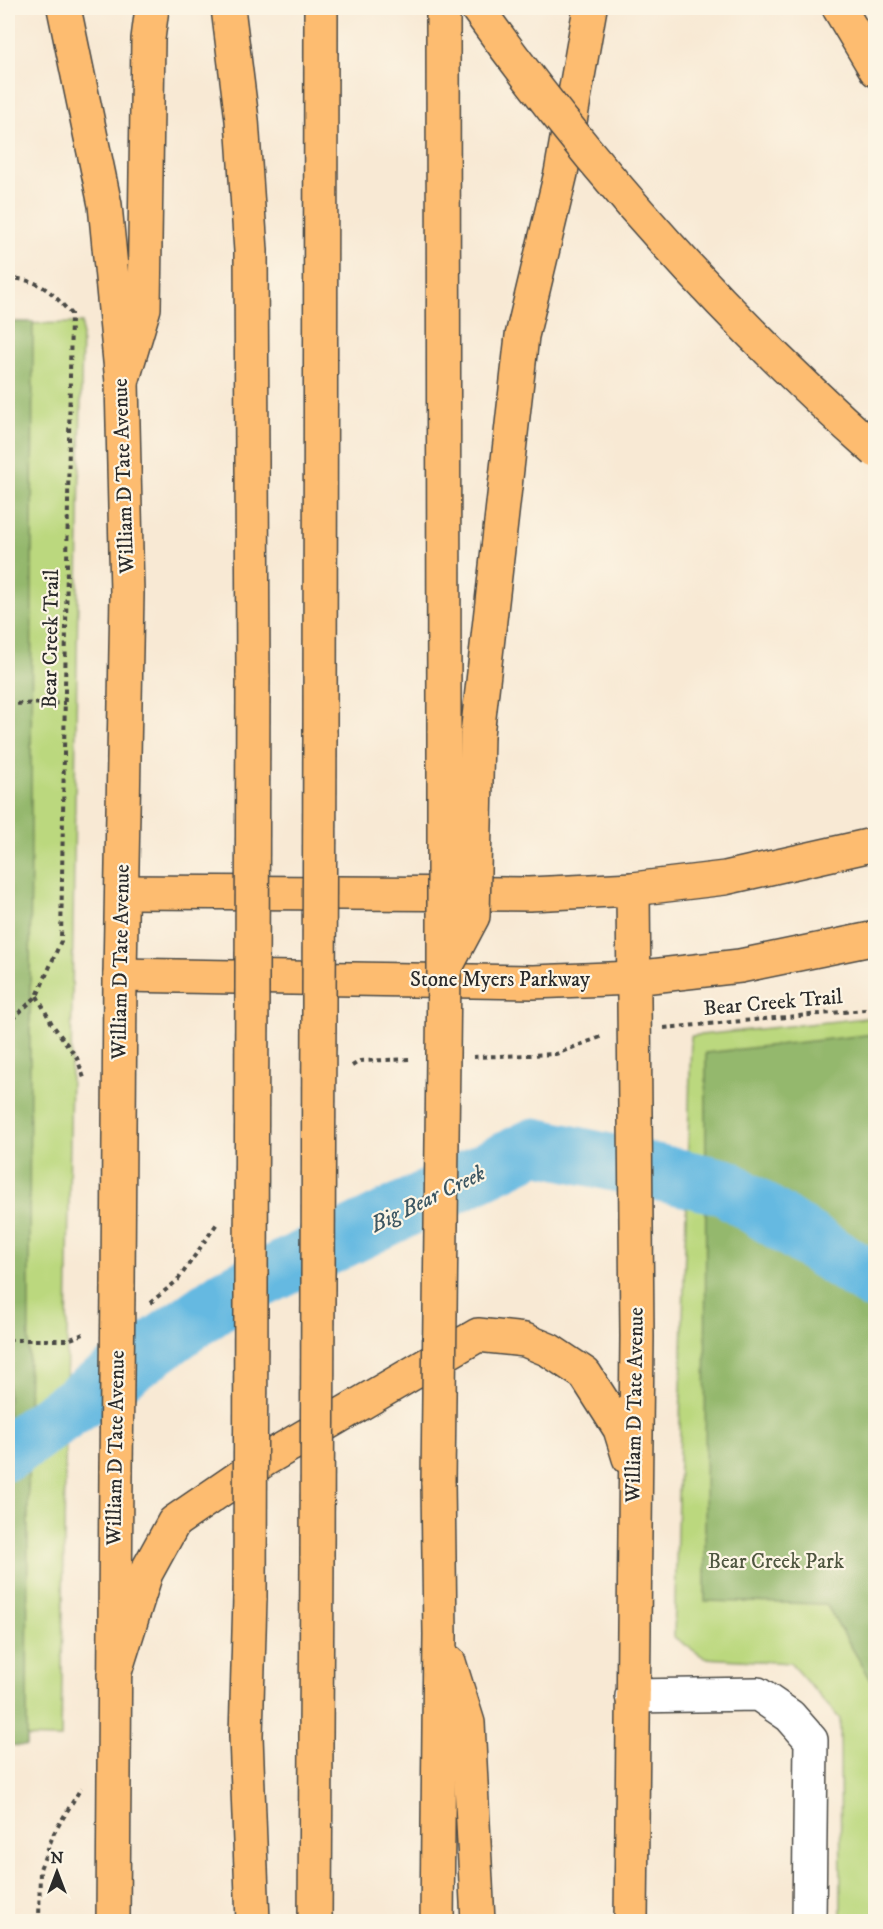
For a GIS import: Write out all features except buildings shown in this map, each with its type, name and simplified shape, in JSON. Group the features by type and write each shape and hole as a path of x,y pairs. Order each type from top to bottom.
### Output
{"main road":[{"name":"William D Tate Avenue","path":"64,8 105,205 122,382 127,552 120,975 113,1922"},
{"path":"122,382 144,308 148,39 152,8"},
{"path":"228,8 242,120 251,251 253,677 250,1598 246,1736 253,1922"},
{"path":"315,1922 321,8"},
{"path":"437,1922 440,1634 438,1482 444,970 443,8"},
{"path":"477,8 522,71 621,192 721,302 830,410 876,451"},
{"path":"444,970 473,916 477,735 522,336 561,173 590,8"},
{"path":"839,8 876,70"},
{"path":"122,892 529,894 633,889 725,878 876,844"},
{"name":"William D Tate Avenue","path":"631,1922 637,1336 633,889"},
{"name":"Stone Myers Parkway","path":"120,975 533,982 634,978 740,966 876,938"},
{"path":"114,1675 146,1573 174,1522 266,1459 478,1335 525,1340 549,1350 585,1374 620,1429 634,1474"},
{"path":"440,1634 468,1723 478,1922"}],"lane":[{"path":"632,1696 759,1695 790,1716 812,1740 809,1922"}],"path":[{"name":"Bear Creek Trail","path":"8,278 24,279 49,289 71,314 61,941 37,996 8,1023"},
{"path":"8,704 65,703"},
{"path":"37,996 52,1024 77,1058 86,1084"},
{"name":"Bear Creek Trail","path":"673,1027 876,1009"},
{"path":"39,1922 40,1869 54,1833 80,1790 82,1780"}],"green space":[{"path":"8,322 33,322 27,1746 8,1745"},
{"path":"82,323 61,1738 8,1737 8,324"},
{"name":"Bear Creek Park","path":"875,1017 875,1921 841,1921 840,1719 790,1663 705,1658 674,1637 691,1036"},
{"name":"Bear Creek Park","path":"876,1034 875,1687 826,1604 705,1601 706,1053"}],"waterway":[{"name":"Big Bear Creek","path":"8,1452 229,1295 535,1146 725,1187 876,1283"}]}
